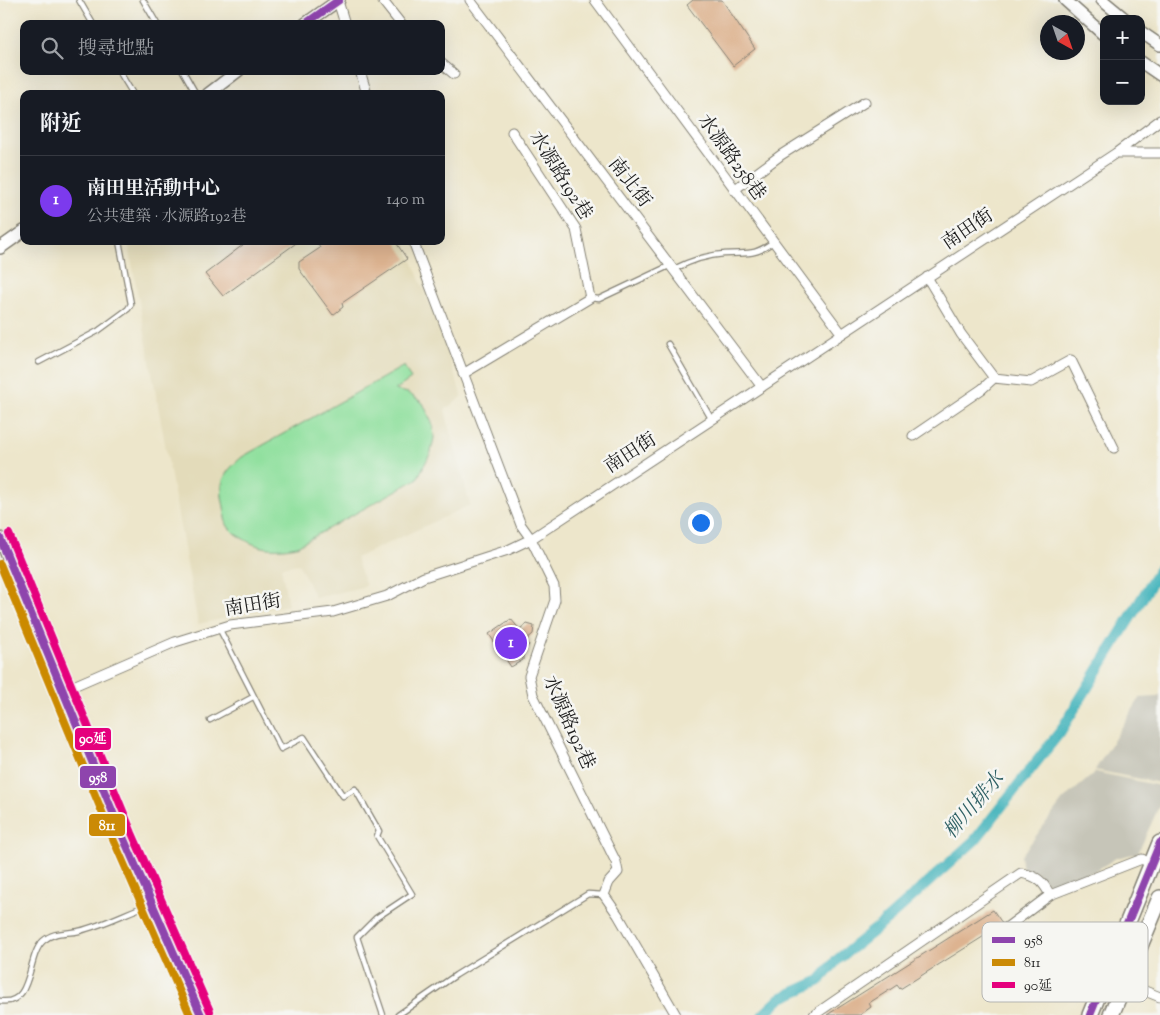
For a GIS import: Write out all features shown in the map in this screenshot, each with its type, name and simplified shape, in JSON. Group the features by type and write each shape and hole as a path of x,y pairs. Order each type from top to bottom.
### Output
{"main road":[{"path":"1128,922 1160,843"},
{"path":"1148,927 1160,898"},
{"path":"1090,1015 1095,1002"},
{"path":"1111,1015 1117,1002"}],"street":[{"path":"311,20 339,0 344,20"},
{"path":"382,0 398,20"},
{"name":"南北街","path":"470,0 762,387"},
{"name":"水源路258巷","path":"594,0 842,334"},
{"path":"1065,0 1100,31"},
{"path":"1102,0 1120,15"},
{"path":"1145,35 1160,45"},
{"path":"1145,65 1160,75"},
{"path":"445,66 454,74"},
{"path":"213,90 233,75"},
{"path":"361,75 366,90"},
{"path":"734,190 781,155 865,102"},
{"name":"南田街","path":"62,691 176,642 219,628 278,618 333,612 351,607 387,596 424,577 508,550 531,540 1116,153 1160,120"},
{"name":"水源路192巷","path":"512,132 576,229 590,298"},
{"path":"1116,153 1160,153"},
{"path":"0,248 20,234"},
{"name":"水源路192巷","path":"415,245 521,525 531,540 554,586 555,600 529,676 533,695 616,862 618,872 609,882 604,895"},
{"path":"927,277 961,334 994,378 1031,382 1071,360 1114,448"},
{"path":"463,374 590,298"},
{"path":"913,436 982,389 994,378"},
{"path":"0,538 62,691 200,1015"},
{"path":"1014,922 1050,895 1142,859 1151,864"},
{"path":"814,1015 1021,874 1034,875 1044,884 1050,895"},
{"path":"604,895 618,915 676,1015"},
{"path":"1148,992 1160,997"}],"lane":[{"path":"79,0 91,20"},
{"path":"143,0 154,20"},
{"path":"121,75 131,90"},
{"path":"185,75 194,90"},
{"path":"590,298 599,299 687,262 711,256 753,254 773,242"},
{"path":"40,362 98,332 128,309 131,304 120,245"},
{"path":"668,344 712,420"},
{"path":"219,628 281,749 304,737 342,796 355,789 379,832 377,836 412,894 376,918 357,936 383,1015"},
{"path":"210,720 253,697"},
{"path":"398,1015 456,975 588,894 604,895"},
{"path":"0,1001 10,1001 21,992 29,978 38,949 45,939 60,933 78,931 152,903"}],"shaded area":[{"path":"129,245 406,245 440,330 462,397 445,410 470,505 356,558 366,586 315,598 299,564 281,567 288,605 198,624"},
{"path":"1160,694 1160,783 1095,770 1140,698 1157,697"},
{"path":"1096,772 1160,786 1160,804 1138,853 1116,858 1095,871 1049,892 1049,884 1036,872 1023,870 1021,856 1063,800"}],"green space":[{"path":"404,366 411,379 395,390 408,393 423,403 433,425 434,438 431,452 417,479 297,546 282,548 262,547 249,542 230,529 225,518 222,484 230,468 242,457"}],"building":[{"path":"693,0 722,0 755,49 733,66 687,5"},
{"path":"243,245 293,245 223,296 205,274"},
{"path":"318,245 398,245 407,259 342,303 343,307 333,315 299,269 299,262 320,248"},
{"path":"511,619 520,630 527,624 534,626 533,634 526,640 529,645 523,652 523,660 511,667 489,634"},
{"path":"993,910 1001,922 982,922 982,937 900,989 897,985 869,1003 871,1007 860,1015 827,1015"}],"waterway":[{"name":"柳川排水","path":"763,1015 781,998 819,981 837,960 883,923 975,840 1060,732 1160,569"}],"transit line":[{"name":"958","path":"311,20 339,0"},
{"name":"90延","path":"9,534 132,833 210,1011"},
{"name":"958","path":"0,538 123,837 201,1015"},
{"name":"811","path":"0,564 114,841 190,1015"},
{"name":"958","path":"1128,922 1160,843"},
{"name":"958","path":"1090,1015 1095,1002"}],"place":[{"name":"南田里活動中心","path":"511,643"}]}
